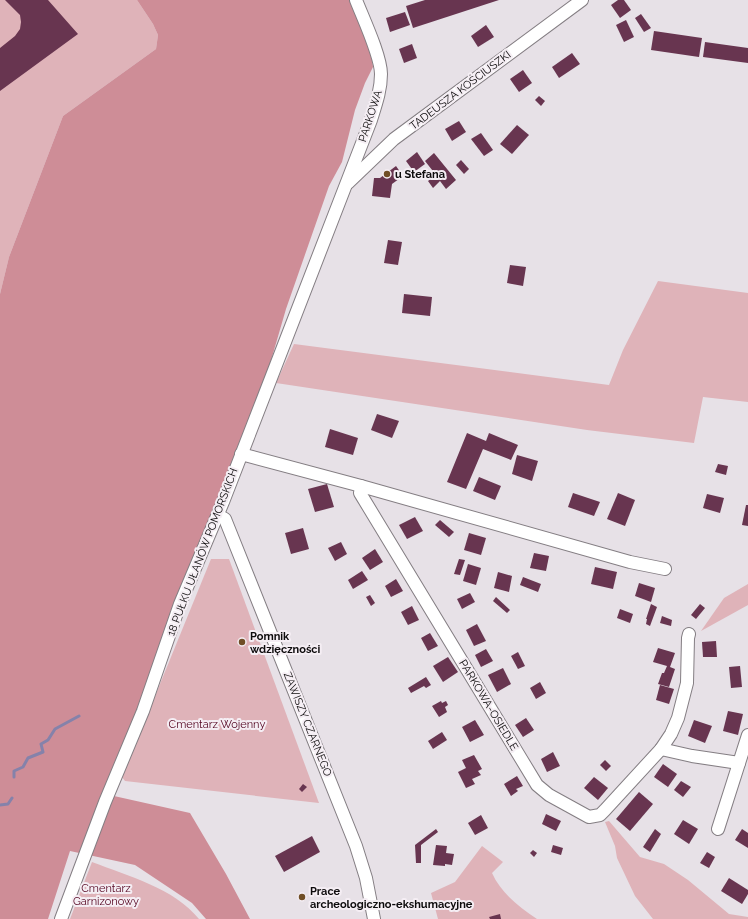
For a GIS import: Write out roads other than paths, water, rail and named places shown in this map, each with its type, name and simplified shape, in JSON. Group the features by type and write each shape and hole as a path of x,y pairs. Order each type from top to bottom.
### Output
{"street":[{"name":"PARKOWA","path":"345,186 372,120 379,95 381,72 377,54 356,0"},
{"name":"TADEUSZA KOŚCIUSZKI","path":"345,186 394,139 582,0"},
{"name":"18 PUŁKU UŁANÓW POMORSKICH","path":"61,919 105,802 143,711 180,604 218,514 345,186"},
{"path":"241,454 630,562 665,569"},
{"name":"PARKOWA-OSIEDLE","path":"360,486 360,493 533,778 542,790 549,795 589,816 600,814 661,749 671,734 684,700 687,683 689,634"},
{"name":"ZAWISZY CZARNEGO","path":"218,514 226,519 356,846 366,878 374,919"},
{"path":"718,830 748,736"},
{"path":"661,749 692,756 739,763"}],"waterway":[{"path":"14,777 14,771 23,767 28,758 43,752 41,744 48,740 55,729 79,716"},
{"path":"0,805 8,804 12,798"}],"place":[{"name":"u Stefana","path":"387,174"},
{"name":"Pomnik wdzięczności","path":"242,642"},
{"name":"Prace archeologiczno-ekshumacyjne","path":"302,897"}],"park label":[{"name":"Cmentarz Wojenny","path":"217,724"},
{"name":"Cmentarz Garnizonowy","path":"106,894"}]}
